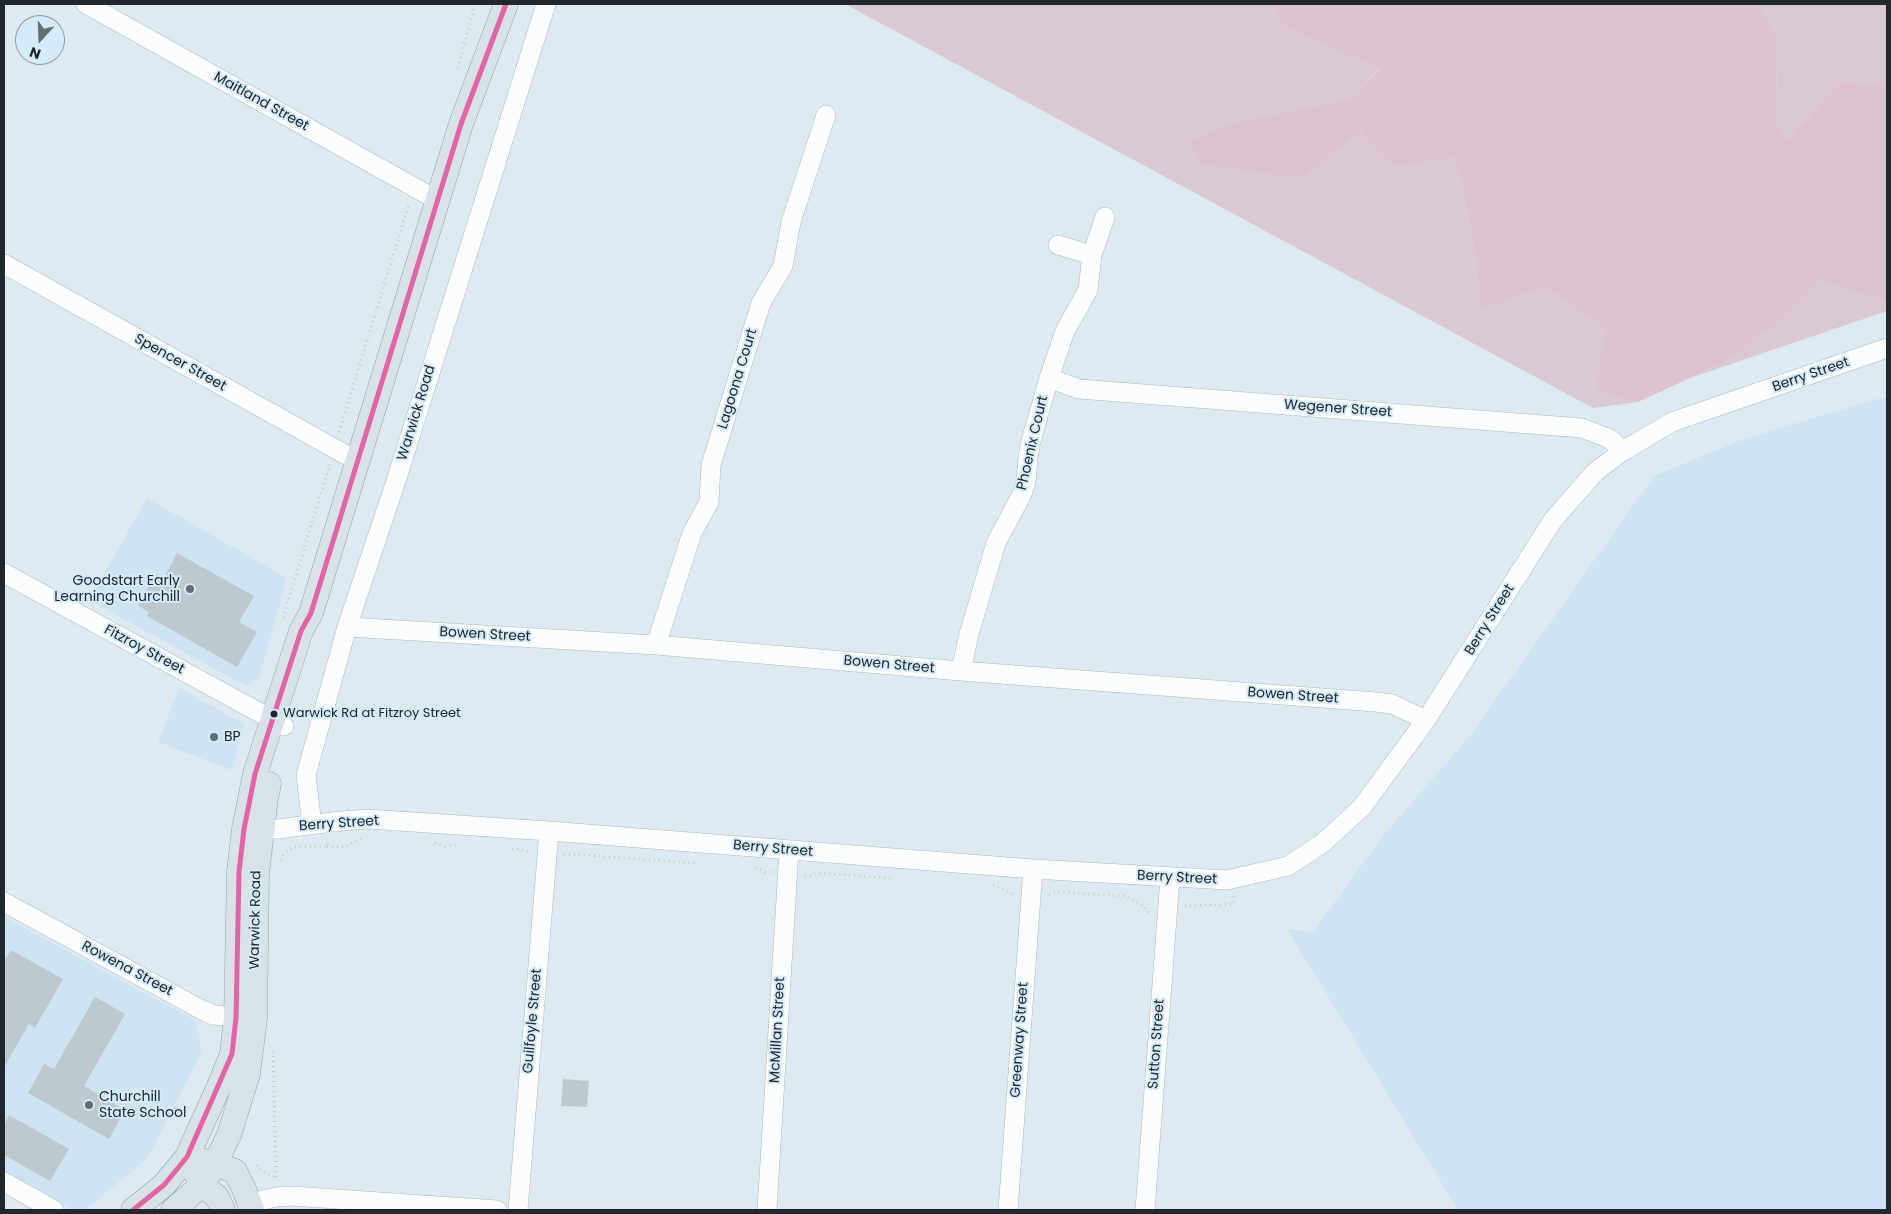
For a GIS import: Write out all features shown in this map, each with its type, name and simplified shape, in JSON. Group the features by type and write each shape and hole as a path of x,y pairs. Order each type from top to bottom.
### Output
{"main road":[{"name":"Warwick Road","path":"461,124 491,4"},
{"name":"Warwick Road","path":"173,1210 202,1186 215,1164 229,1135 248,1074 245,1018 246,952 239,872 252,830 255,774 278,722 311,630 311,613 437,200 461,124 506,4"},
{"name":"Warwick Road","path":"133,1210 164,1185 187,1157 220,1084 245,1018"},
{"path":"187,1157 235,1171 251,1207"},
{"path":"187,1157 202,1186 217,1197 223,1210"}],"street":[{"name":"Maitland Street","path":"86,4 437,200"},
{"name":"Warwick Road","path":"312,825 306,775 348,627 397,478 546,4"},
{"name":"Lagoona Court","path":"656,645 692,533 709,502 711,465 761,303 783,266 791,222 826,115"},
{"name":"Phoenix Court","path":"961,671 969,634 996,542 1022,494 1026,482 1031,441 1049,378 1065,331 1088,290 1092,254 1105,217"},
{"path":"1058,245 1092,254"},
{"name":"Spencer Street","path":"4,264 357,461"},
{"name":"Berry Street","path":"252,830 368,819 549,831 1033,869 1226,880 1288,866 1323,843 1362,807 1426,720 1553,520 1595,472 1623,451 1672,422 1887,348"},
{"name":"Wegener Street","path":"1049,378 1079,389 1582,428 1610,439 1623,451"},
{"name":"Fitzroy Street","path":"4,573 278,722"},
{"name":"Bowen Street","path":"348,627 656,645 961,671 1376,702 1392,704 1426,720"},
{"name":"Guilfoyle Street","path":"518,1210 549,831"},
{"name":"McMillan Street","path":"767,1210 789,850"},
{"name":"Greenway Street","path":"1008,1210 1033,869"},
{"name":"Sutton Street","path":"1145,1210 1170,878"},
{"name":"Rowena Street","path":"4,902 202,1010 214,1015 245,1018"},
{"path":"4,1182 54,1210"},
{"path":"251,1207 276,1197 292,1196 497,1210"}],"path":[{"path":"456,74 475,4"},
{"path":"283,619 416,188"},
{"path":"280,862 288,850 298,846 345,847 363,838"},
{"path":"327,847 328,839"},
{"path":"432,842 445,846 459,844"},
{"path":"503,848 520,849 531,854"},
{"path":"558,856 572,854 700,863"},
{"path":"749,867 759,867 765,872 812,876 816,873 896,878"},
{"path":"984,884 994,885 1018,896 1018,905 1044,906 1045,900 1056,892 1124,896 1141,904 1150,914 1181,916 1186,905 1233,904 1235,878"},
{"path":"273,1045 276,1197"},
{"path":"251,1160 262,1171 276,1177"}],"shaded area":[{"path":"845,4 1271,4 1284,27 1380,67 1353,98 1240,121 1303,178 1360,132 1395,168 1455,158 1471,228 1481,307 1545,288 1606,326 1598,391 1638,402 1593,408"},
{"path":"1271,4 1761,4 1777,39 1776,119 1786,140 1842,81 1887,85 1887,302 1819,279 1791,313 1727,361 1638,402 1597,391 1605,326 1545,288 1481,308 1471,228 1455,158 1395,168 1360,132 1303,178 1200,164 1189,141 1240,121 1353,98 1380,68 1284,27"},
{"path":"1761,4 1887,4 1887,85 1842,81 1786,140 1776,119 1777,39"},
{"path":"1819,278 1887,302 1887,311 1690,378 1727,361 1791,313"},
{"path":"1887,396 1887,1210 1458,1210 1287,929 1313,932 1382,837 1469,737 1654,476 1741,440"},
{"name":"Goodstart Early Learning Churchill","path":"147,498 287,578 259,678 246,686 89,600"},
{"path":"179,688 244,724 232,770 158,742"},
{"name":"Churchill State School","path":"4,917 195,1020 202,1052 148,1158 85,1210 75,1210 4,1170"}],"building":[{"path":"177,553 254,596 239,622 257,632 237,667 147,616 149,612 138,606 156,574 164,578"},
{"path":"11,950 63,979 35,1028 29,1024 4,1067 4,962"},
{"path":"95,997 125,1014 84,1086 125,1110 109,1139 28,1093 44,1064 54,1069"},
{"path":"563,1079 589,1081 587,1107 561,1106"},
{"path":"9,1115 69,1149 50,1181 4,1155 4,1125"}],"transit line":[{"path":"133,1210 164,1185 187,1157 232,1054 236,1018 239,872 244,829 255,774 301,631 311,613 461,124 506,4"}],"place":[{"name":"Goodstart Early Learning Churchill","path":"190,589"},
{"name":"Warwick Rd at Fitzroy Street","path":"274,714"},
{"name":"BP","path":"214,737"},
{"name":"Churchill State School","path":"89,1105"}]}
